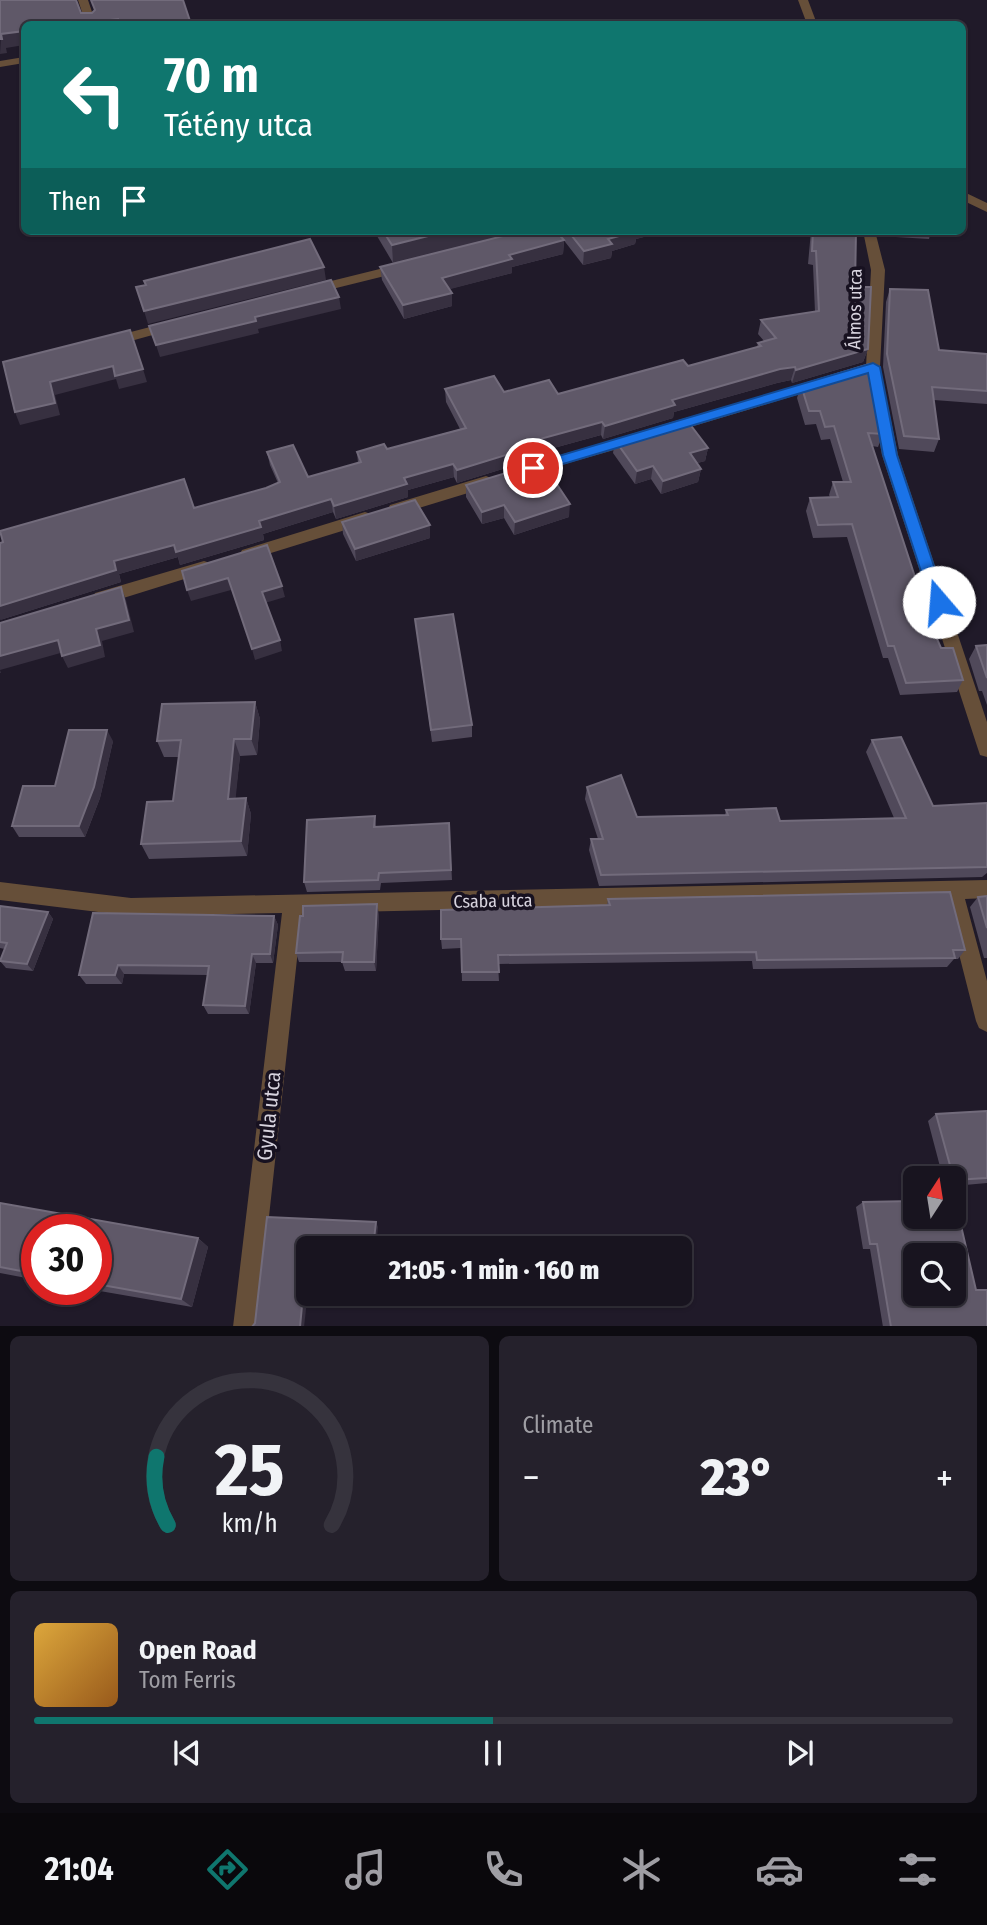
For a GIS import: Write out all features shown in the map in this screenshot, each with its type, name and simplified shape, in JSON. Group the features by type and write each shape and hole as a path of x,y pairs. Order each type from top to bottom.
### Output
{"street":[{"path":"83,0 89,21"},
{"path":"803,0 810,21"},
{"path":"0,64 21,60"},
{"path":"966,197 987,208"},
{"name":"Álmos utca","path":"870,235 878,270 867,369 890,455 987,749"},
{"path":"295,295 415,265"},
{"path":"98,344 190,321"},
{"path":"91,601 833,379"},
{"name":"Csaba utca","path":"0,891 131,907 293,906 987,889"},
{"path":"953,891 987,1021"},
{"name":"Gyula utca","path":"245,1326 293,906"}],"building":[{"path":"0,0 76,0 81,13 92,13 95,10 91,0 183,0 190,21 21,21 21,31 1,34 0,39"},
{"path":"386,235 432,235 392,245"},
{"path":"507,235 560,235 564,240 509,255 512,259 442,278 452,293 403,305 380,267"},
{"path":"571,235 622,235 608,239 612,244 584,251"},
{"path":"813,235 856,235 855,287 871,287 868,349 796,370 795,367 780,369 672,400 675,405 605,426 602,422 529,442 532,447 457,470 453,464 404,478 407,484 334,506 331,499 259,521 261,527 176,552 174,545 114,561 116,570 0,606 0,543 3,542 0,531 184,479 194,508 266,488 280,482 267,452 293,445 308,477 361,462 357,452 384,444 387,449 466,428 445,389 494,376 504,392 549,380 558,394 683,360 688,366 761,346 758,343 776,338 761,320 819,311 816,251 812,251"},
{"path":"310,239 324,267 144,311 136,287 146,285 144,281"},
{"path":"331,280 339,297 255,317 256,321 156,345 149,326"},
{"path":"890,289 928,290 939,350 987,354 987,391 932,387 939,439 904,436 887,354"},
{"path":"130,330 143,369 115,376 113,366 50,382 55,403 15,412 3,362"},
{"path":"869,364 883,434 868,433 930,623 941,648 953,648 963,680 906,683 894,646 888,646 852,524 818,525 810,498 838,497 833,482 851,482 834,426 825,427 820,411 809,411 801,385"},
{"path":"686,419 708,448 690,453 701,469 663,481 653,466 637,471 615,440"},
{"path":"542,462 570,504 515,522 504,505 482,512 466,485"},
{"path":"415,500 430,525 355,549 342,522"},
{"path":"267,545 282,586 262,592 280,640 252,649 228,578 187,590 182,571"},
{"path":"121,587 129,620 96,629 100,645 62,656 58,640 0,656 0,623"},
{"path":"453,614 472,725 431,730 415,619"},
{"path":"987,645 987,678 976,646"},
{"path":"255,702 251,739 234,739 228,799 246,798 241,841 141,844 147,802 173,801 181,740 157,741 162,704"},
{"path":"69,730 107,730 94,787 79,826 12,826 23,786 55,786"},
{"path":"901,737 933,806 987,803 987,867 601,875 591,839 603,839 587,787 621,775 637,817 728,815 726,810 776,808 780,821 906,818 872,740"},
{"path":"375,816 374,827 449,823 451,870 379,873 378,880 304,882 307,820"},
{"path":"950,892 965,950 953,950 955,958 757,960 756,952 498,955 499,972 462,972 461,939 441,939 441,910 610,905 608,899"},
{"path":"987,896 987,928 978,897"},
{"path":"377,904 374,962 342,962 343,952 296,953 303,906"},
{"path":"0,906 48,912 27,964 0,961 7,943 0,942"},
{"path":"93,913 274,916 270,954 252,954 245,1006 203,1005 209,966 118,965 115,975 79,975"},
{"path":"987,1111 987,1178 966,1179 966,1166 950,1166 936,1114"},
{"path":"903,1201 903,1229 962,1229 965,1243 903,1243 903,1306 966,1306 966,1247 976,1290 987,1290 987,1326 891,1326 877,1244 870,1244 863,1202"},
{"path":"0,1203 62,1214 21,1214 21,1271 0,1267"},
{"path":"267,1217 376,1222 374,1236 296,1236 296,1306 302,1306 300,1326 253,1326"},
{"path":"112,1223 198,1238 181,1299 112,1287"}],"route":[{"path":"533,468 873,367 890,455 939,602"}]}
